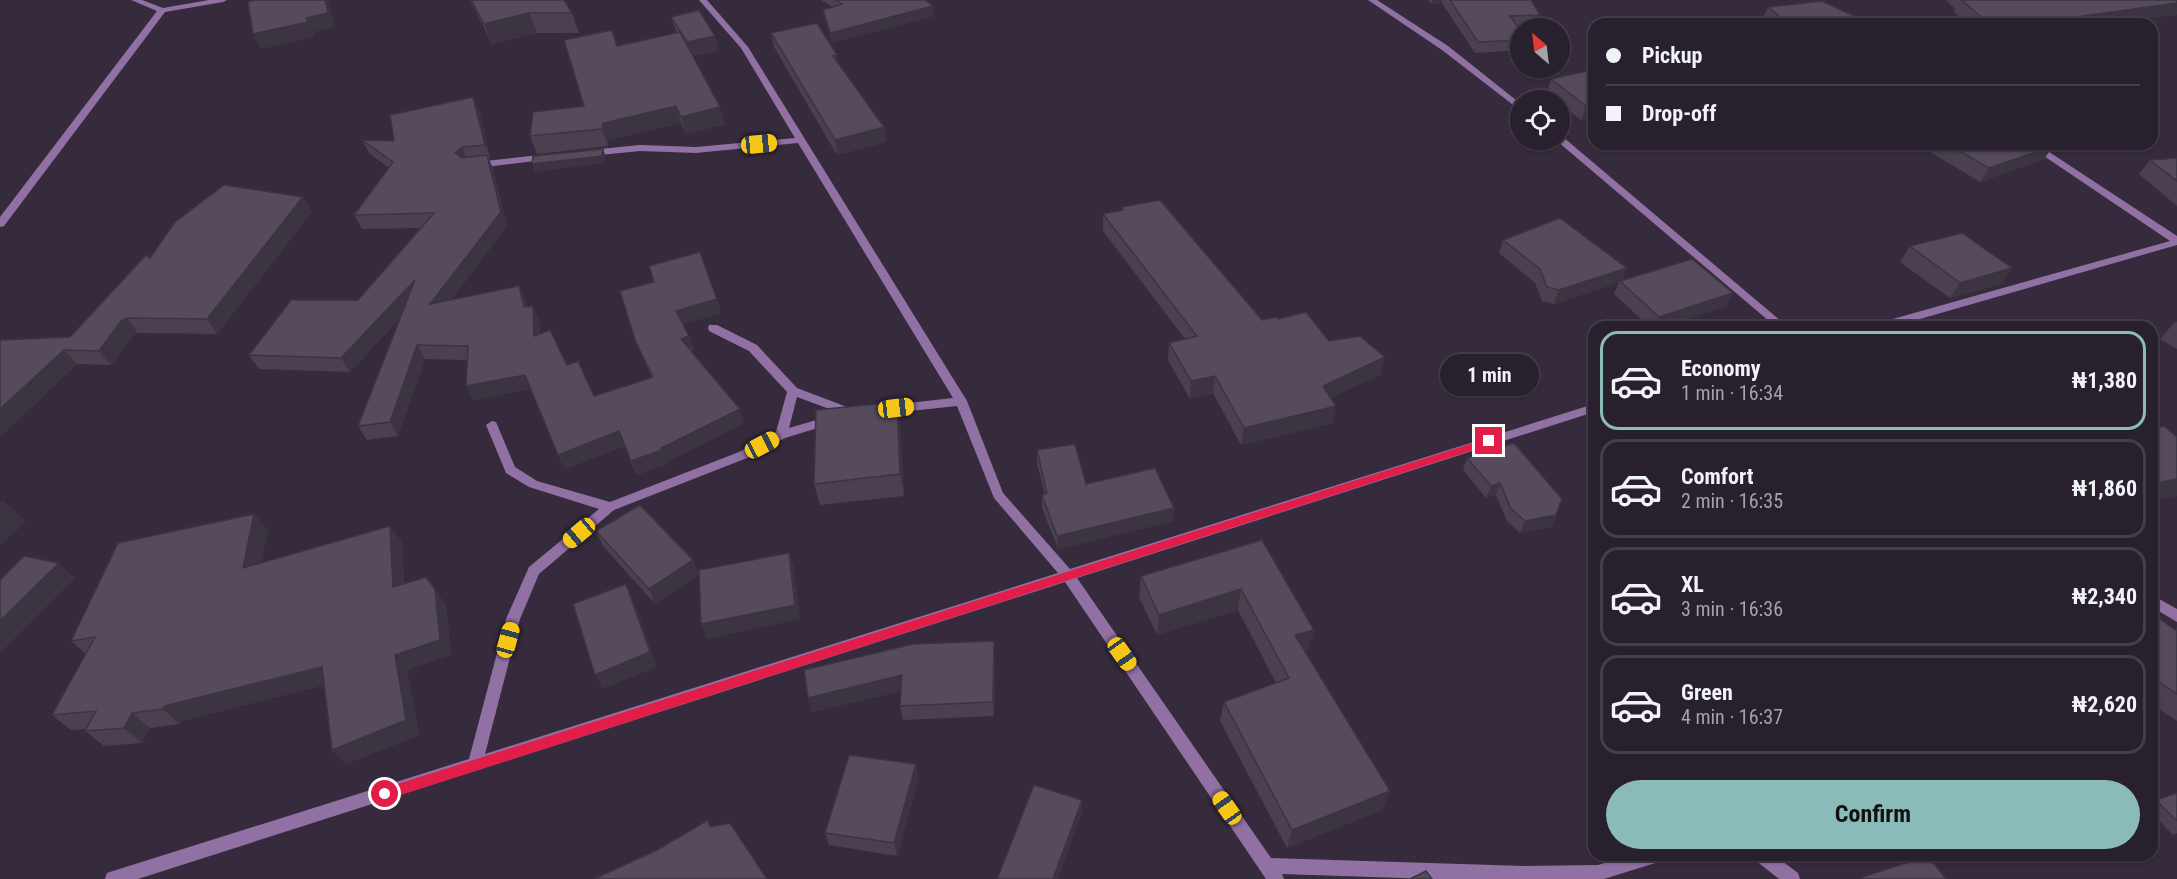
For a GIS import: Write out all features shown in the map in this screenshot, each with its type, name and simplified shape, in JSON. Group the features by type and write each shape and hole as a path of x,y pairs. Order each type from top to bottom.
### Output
{"street":[{"path":"135,0 162,10 223,0"},
{"path":"703,0 744,47 961,401 998,495 1069,577 1271,873 1598,873 1639,861"},
{"path":"1372,0 1445,48 1510,99"},
{"path":"0,224 162,10"},
{"path":"583,154 640,148 696,150 801,140"},
{"path":"1570,147 1776,321"},
{"path":"2040,150 2177,242"},
{"path":"468,166 560,156"},
{"path":"1900,321 2177,242"},
{"path":"713,328 753,348 794,391 863,412"},
{"path":"781,435 794,391"},
{"path":"475,765 513,619 534,572 610,507 743,455 781,435 863,412 961,401"},
{"path":"113,879 1069,577 1588,410"},
{"path":"492,425 510,470 533,484 610,507"},
{"path":"2158,604 2177,616"},
{"path":"1768,861 1791,879"}],"building":[{"path":"255,0 325,0 328,13 306,18 308,22 253,34 248,2"},
{"path":"471,0 564,0 572,13 529,13 484,24"},
{"path":"836,0 925,0 933,6 830,33 823,10 842,4"},
{"path":"1450,0 1531,0 1540,15 1510,16 1510,41 1478,42"},
{"path":"1962,0 2177,0 2177,3 2082,16 2083,18 1982,18"},
{"path":"1822,1 1859,18 1782,18 1768,7"},
{"path":"699,10 715,36 687,42 671,17"},
{"path":"817,23 837,55 833,56 884,127 835,140 771,33"},
{"path":"612,30 617,46 680,32 720,107 681,117 676,106 603,123 602,129 530,136 533,112 584,106 564,40"},
{"path":"1588,72 1588,105 1570,94 1570,90 1565,90 1551,79 1570,78 1570,75"},
{"path":"473,97 485,145 462,147 455,153 462,158 487,155 501,212 430,304 519,286 524,307 533,306 534,336 550,330 567,365 578,361 594,396 653,377 635,340 620,291 654,282 649,266 700,252 717,299 676,311 689,336 681,339 740,409 661,448 662,450 631,461 619,431 558,455 525,375 466,386 468,346 417,345 390,422 358,426 415,280 341,358 249,355 291,300 358,300 434,213 354,215 393,162 362,140 394,141 390,115"},
{"path":"603,149 602,156 532,164 533,156"},
{"path":"1958,150 2041,150 1989,168"},
{"path":"2177,158 2177,181 2150,160"},
{"path":"224,185 303,197 207,319 127,318 121,321 99,351 64,350 0,409 0,340 70,337 146,255 150,258 175,222"},
{"path":"1160,200 1262,320 1277,317 1278,319 1306,312 1329,341 1360,336 1385,357 1323,386 1336,406 1244,428 1215,376 1191,381 1169,343 1197,336 1103,214 1123,210 1122,207"},
{"path":"1560,218 1627,268 1559,290 1547,287 1540,269 1503,240"},
{"path":"1962,233 2012,268 1960,283 1910,246"},
{"path":"1692,259 1733,293 1659,317 1620,281"},
{"path":"897,402 900,474 814,484 816,410"},
{"path":"2164,426 2177,437 2177,479 2158,483 2158,428"},
{"path":"1514,443 1562,499 1556,515 1525,521 1511,509 1500,483 1491,486 1467,458"},
{"path":"1075,444 1086,484 1155,468 1174,508 1057,536 1042,495 1047,493 1037,450"},
{"path":"640,505 693,560 649,589 596,531"},
{"path":"254,514 243,568 390,526 393,587 426,577 435,589 440,640 395,655 406,720 332,750 322,667 165,706 163,709 132,713 124,728 85,731 96,711 52,715 95,637 71,641 118,543"},
{"path":"1262,540 1314,630 1295,635 1390,791 1292,830 1224,702 1289,678 1241,589 1159,615 1141,576"},
{"path":"789,553 795,605 701,624 699,570"},
{"path":"24,556 59,563 0,621 0,580"},
{"path":"626,584 650,652 595,675 573,604"},
{"path":"2158,617 2175,630 2177,628 2177,694 2158,681"},
{"path":"994,641 993,702 900,706 902,675 808,698 804,670 913,644"},
{"path":"849,755 916,764 894,843 825,833"},
{"path":"1034,785 1082,800 1053,879 997,879"},
{"path":"2177,793 2177,821 2158,802 2158,799"},
{"path":"708,820 710,827 730,823 767,879 594,879 657,850"},
{"path":"1912,861 1932,861 1946,879 1864,879 1862,877"},
{"path":"1426,871 1432,879 1410,879"}],"route":[{"path":"385,794 1046,585 1489,441"}]}
